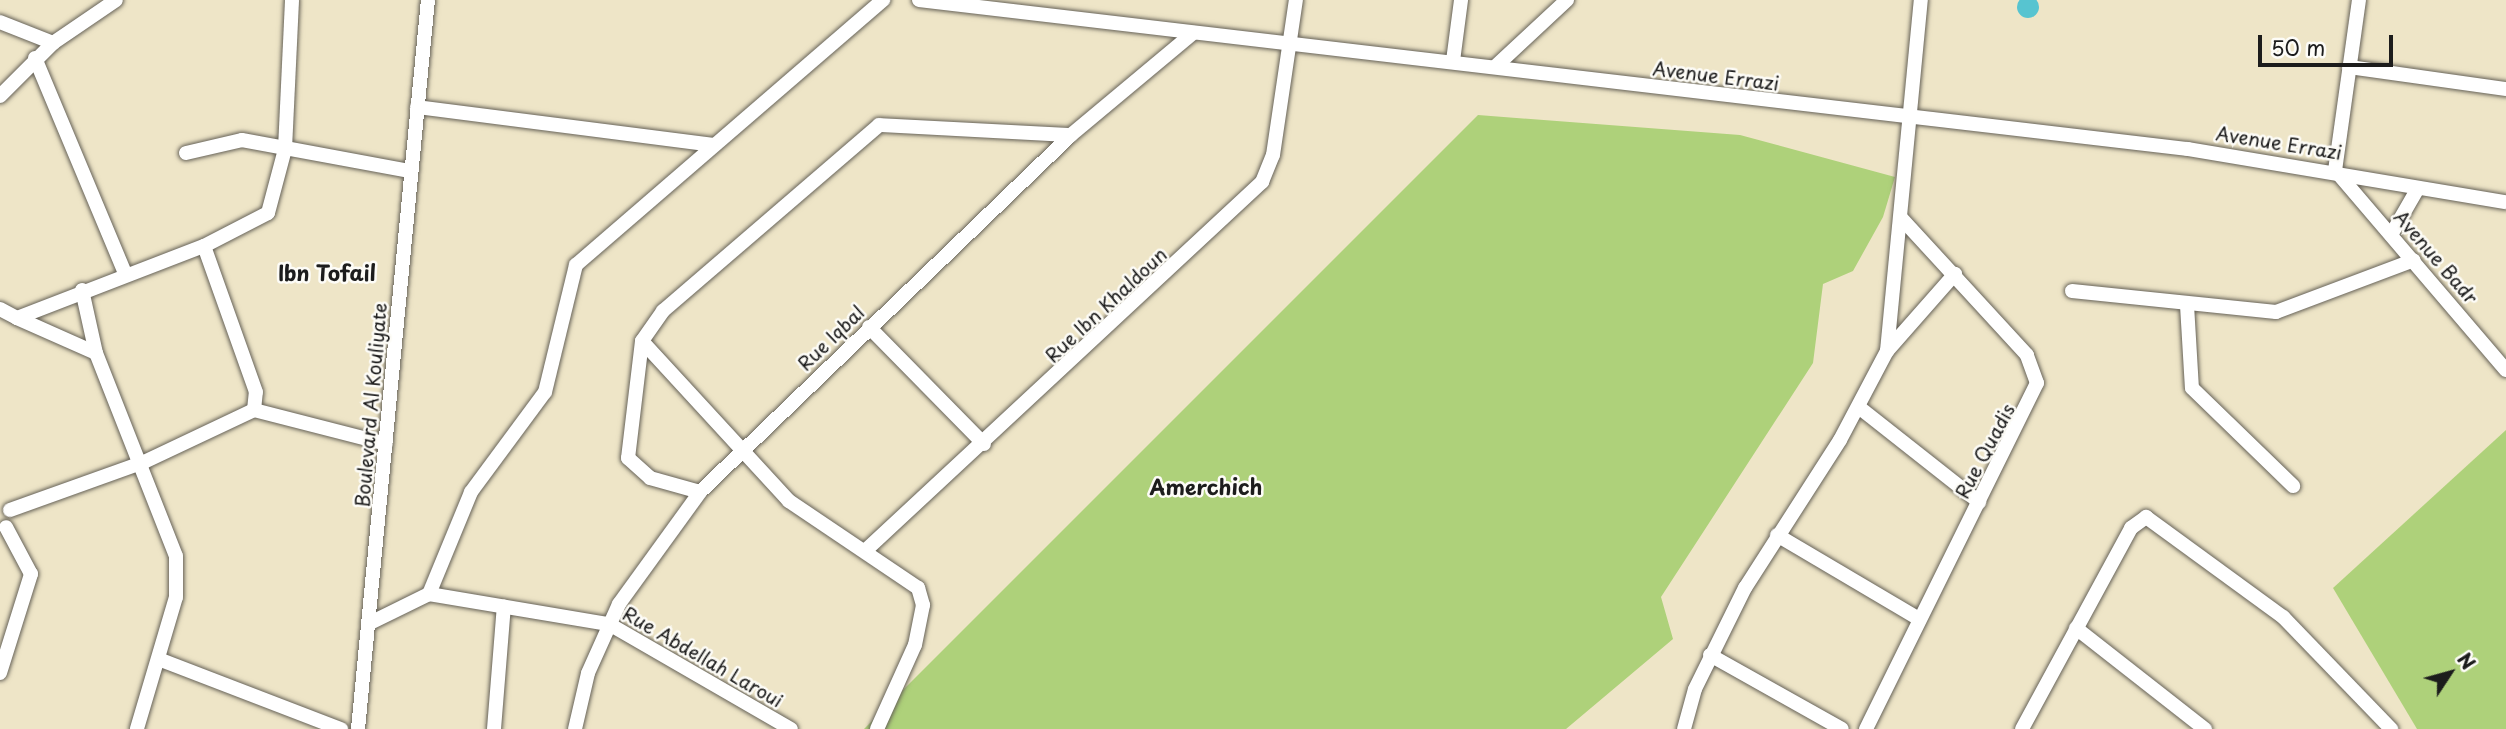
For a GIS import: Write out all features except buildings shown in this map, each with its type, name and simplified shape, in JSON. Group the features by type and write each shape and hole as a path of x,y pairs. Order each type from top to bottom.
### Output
{"street":[{"path":"0,96 35,58 53,43 116,0"},
{"path":"17,318 125,273 204,246 268,212 285,149 292,0"},
{"name":"Boulevard Al Kouliyate","path":"358,729 428,0"},
{"path":"370,623 429,594 471,492 545,392 576,265 883,0"},
{"name":"Avenue Errazi","path":"919,0 1496,66 2335,170 2418,188 2506,202"},
{"name":"Rue Ibn Khaldoun","path":"866,550 984,444 1262,182 1273,155 1297,0"},
{"path":"1453,61 1461,0"},
{"path":"1496,66 1567,0"},
{"path":"1887,351 1901,218 1907,117 1921,0"},
{"path":"2335,170 2359,0"},
{"path":"0,22 53,43"},
{"name":"Rue Iqbal","path":"575,729 588,673 609,624 700,492 1071,135 1193,33"},
{"path":"35,58 125,273"},
{"path":"2349,67 2506,89"},
{"path":"417,107 713,145"},
{"path":"700,492 650,478 628,458 642,341 663,311 879,125 1071,135"},
{"path":"186,153 228,139 411,172"},
{"name":"Avenue Badr","path":"2335,170 2506,370"},
{"path":"2391,235 2418,188"},
{"name":"Rue Quadis","path":"1866,729 2037,383 2027,355 1901,218"},
{"path":"204,246 256,392 254,410"},
{"path":"2072,291 2187,305 2284,311 2414,260"},
{"path":"1684,729 1710,656 1777,535 1860,408 1887,351 1955,274"},
{"path":"82,290 96,353 144,462 176,556 176,597 161,660 137,729"},
{"path":"2187,305 2192,388 2293,486"},
{"path":"0,309 96,353"},
{"path":"869,327 984,444"},
{"path":"642,341 741,452 789,501 905,574 923,606 911,656 877,729"},
{"path":"1860,408 1979,502"},
{"path":"0,673 31,574 3,528 5,506 144,462 254,410 386,444"},
{"path":"2022,729 2131,528 2147,517 2283,617 2391,729"},
{"path":"1777,535 1919,619"},
{"name":"Rue Abdellah Laroui","path":"429,594 609,624 791,729"},
{"path":"494,729 504,606"},
{"path":"2076,628 2205,729"},
{"path":"1710,656 1842,729"},
{"path":"161,660 341,729"}],"green space":[{"path":"1478,115 1740,135 1895,177 1883,217 1853,271 1823,284 1813,363 1661,597 1673,639 1566,729 864,729"},
{"path":"2506,430 2506,729 2417,729 2333,588"}],"water":[{"path":"2028,-4 2036,-1 2039,7 2036,15 2028,18 2020,15 2017,7 2020,-1"}],"district":[{"name":"Ibn Tofail","path":"327,272"},
{"name":"Amerchich","path":"1206,486"}]}
